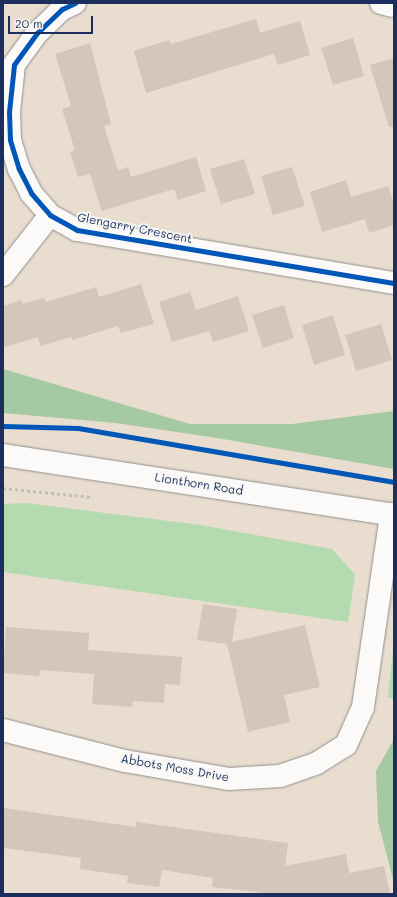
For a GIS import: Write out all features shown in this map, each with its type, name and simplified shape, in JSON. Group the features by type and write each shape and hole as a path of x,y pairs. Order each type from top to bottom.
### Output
{"street":[{"name":"Glengarry Crescent","path":"75,3 62,9 36,33 9,63 8,112 10,140 19,169 31,193 50,215 77,230 394,283"},
{"path":"3,275 50,215"},
{"name":"Lionthorn Road","path":"3,455 392,515"},
{"name":"Abbots Moss Drive","path":"3,730 125,761 230,779 280,776 317,763 346,745 363,707 392,515"}],"green space":[{"path":"3,369 190,424 292,424 394,411 394,469 217,438 116,423 3,413"},
{"path":"26,503 200,525 332,549 355,575 348,622 3,572 3,504"},
{"path":"394,641 394,699 388,697"},
{"path":"394,739 394,883 378,822 376,771"}],"building":[{"path":"256,19 260,33 300,21 310,55 278,65 274,54 146,93 134,51 169,40 171,44"},
{"path":"353,38 364,76 333,85 321,48"},
{"path":"90,43 111,124 104,126 118,170 128,167 131,177 196,157 206,191 178,200 174,189 102,211 90,174 78,177 70,152 75,150 62,109 71,106 55,54"},
{"path":"394,58 394,126 389,127 370,65"},
{"path":"244,159 255,194 221,204 210,169"},
{"path":"292,167 305,206 273,215 261,176"},
{"path":"346,180 351,197 388,186 394,204 394,225 369,233 365,219 322,232 310,192"},
{"path":"141,284 154,324 121,333 118,326 72,340 71,337 41,346 38,337 3,348 3,306 21,300 23,304 44,298 46,302 96,287 99,297"},
{"path":"190,292 196,310 238,296 249,331 213,342 209,331 172,342 159,302"},
{"path":"284,305 294,338 263,348 252,315"},
{"path":"333,315 345,355 314,365 302,325"},
{"path":"381,324 392,360 356,371 345,335"},
{"path":"203,604 237,609 232,642 305,625 320,687 284,695 290,722 248,732 227,644 197,640"},
{"path":"6,627 89,633 88,650 182,657 180,685 165,684 164,703 133,701 132,707 92,704 94,674 40,670 39,676 3,673"},
{"path":"3,808 136,827 136,822 288,843 285,866 346,854 349,873 384,866 390,894 274,894 212,887 213,878 162,870 159,887 127,883 128,876 80,869 81,858 3,848"}],"cycle path":[{"path":"75,3 62,9 37,33 14,65 9,112 10,140 19,169 31,193 50,215 77,230 394,283"},
{"path":"3,426 78,428 394,482"}]}
